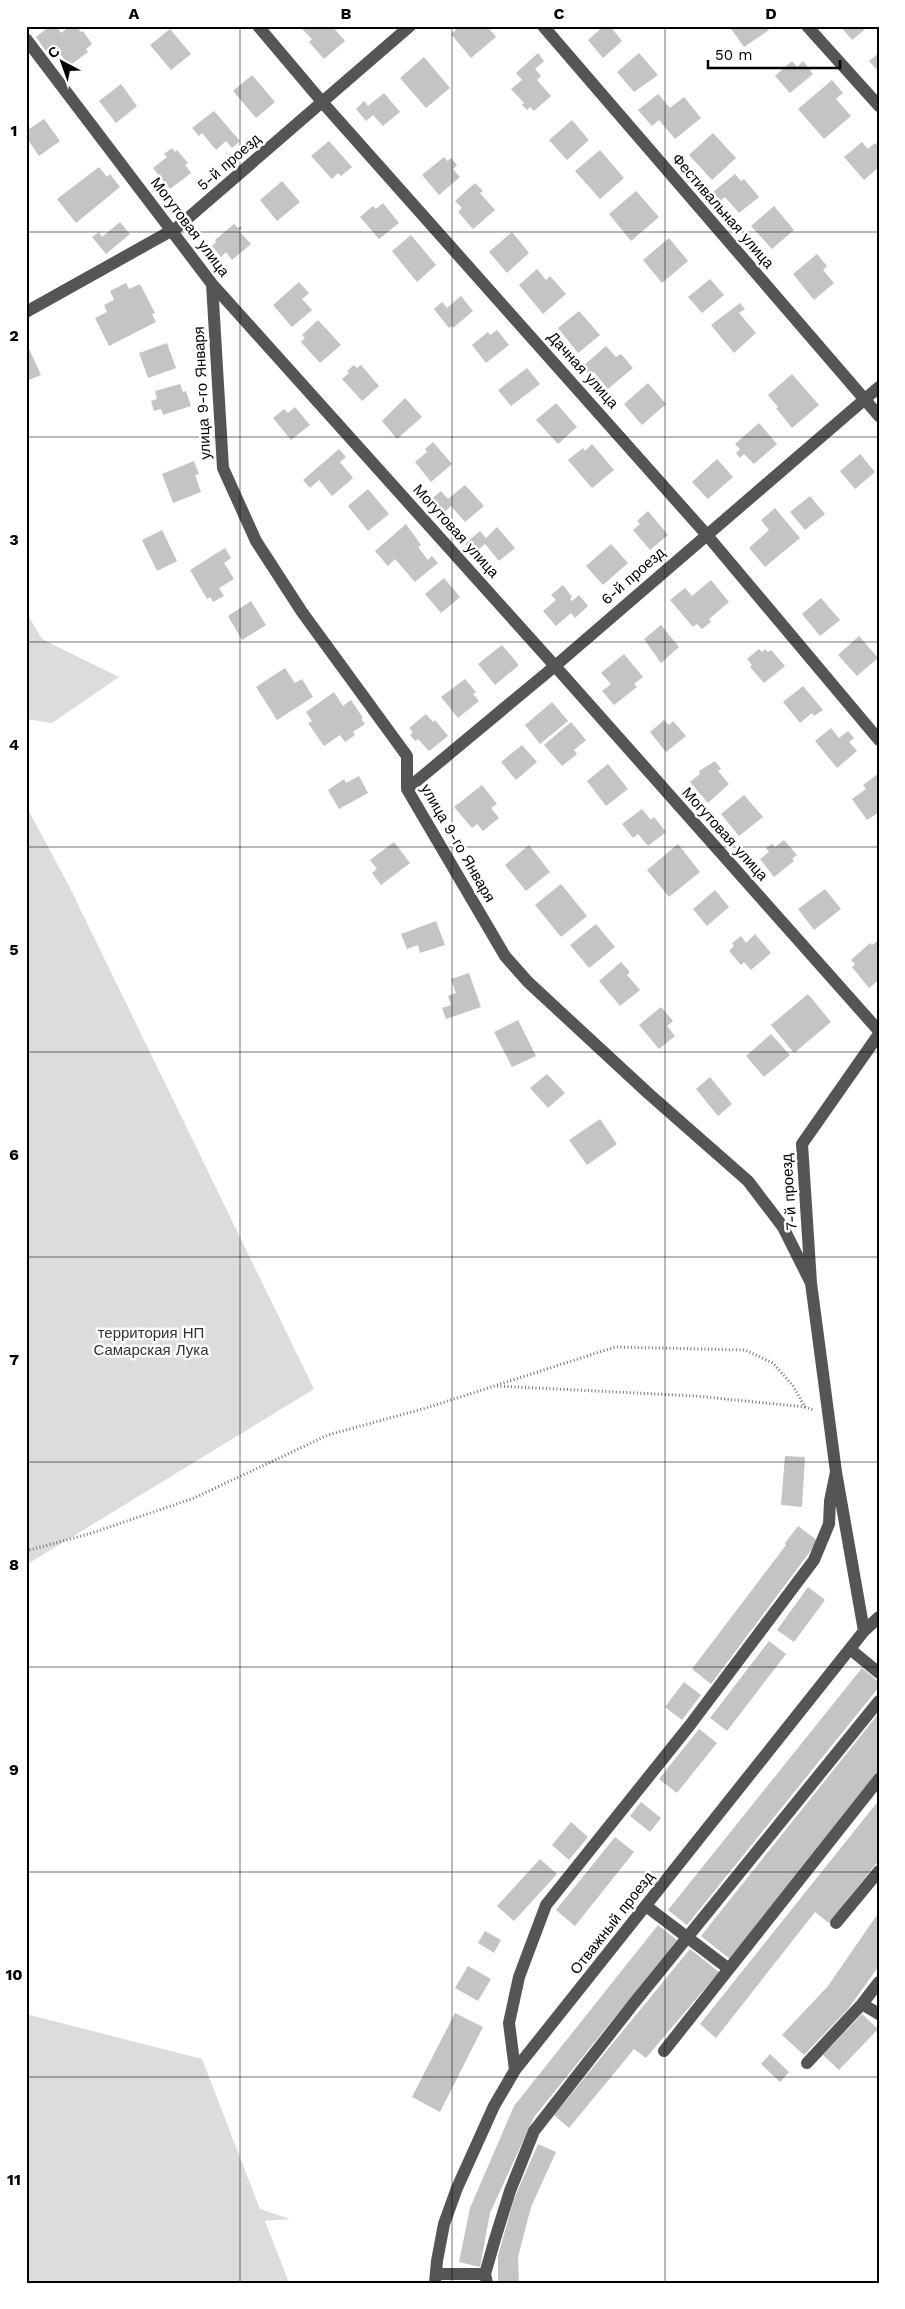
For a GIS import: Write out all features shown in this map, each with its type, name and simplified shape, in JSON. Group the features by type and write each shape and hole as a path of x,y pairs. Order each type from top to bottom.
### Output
{"street":[{"name":"Дачная улица","path":"258,26 323,103 706,534 879,740"},
{"name":"5-й проезд","path":"26,312 169,232 173,232 410,26"},
{"name":"Фестивальная улица","path":"543,26 879,416"},
{"path":"807,26 879,106"},
{"name":"Могутовая улица","path":"26,39 212,284 555,666 879,1032"},
{"name":"улица 9-го Января","path":"212,284 223,468 256,541 302,612 407,756 407,788 504,956 528,982 649,1094 748,1181 783,1227 811,1283"},
{"name":"6-й проезд","path":"407,788 555,666 879,387"},
{"name":"7-й проезд","path":"864,1631 836,1472 811,1283 802,1144 879,1032"},
{"path":"515,2070 509,2023 519,1977 546,1905 690,1725 814,1560 829,1524 830,1501 836,1472"},
{"name":"Отважный проезд","path":"436,2279 437,2261 444,2224 457,2188 494,2106 515,2070 864,1631 879,1617"},
{"path":"850,1649 879,1673"},
{"path":"436,2279 486,2278 510,2190 534,2131 570,2082 879,1700"},
{"path":"664,2051 879,1779"},
{"path":"836,1923 879,1871"},
{"path":"646,1906 729,1970"},
{"path":"807,2063 862,2004 879,1982"},
{"path":"862,2004 879,2014"}],"path":[{"path":"26,1550 92,1533 194,1498 328,1435 426,1408 615,1347 745,1350 773,1363 793,1386 805,1407"},
{"path":"493,1386 696,1396 805,1407 828,1414"}],"green space":[{"path":"26,612 42,639 119,677 52,723 26,719"},
{"name":"территория НП Самарская Лука","path":"26,806 68,884 314,1389 26,1565"},
{"path":"26,2014 202,2059 260,2209 290,2219 265,2221 289,2283 26,2283"}],"building":[{"path":"50,26 56,26 61,33 70,26 76,26 81,32 83,31 92,44 86,49 88,52 69,66 54,45 46,51 36,37"},
{"path":"305,26 332,26 345,41 324,59 309,42 312,39 302,29"},
{"path":"460,26 487,26 496,37 471,58 451,34"},
{"path":"604,26 610,26 622,41 603,58 588,40"},
{"path":"729,26 767,26 769,30 744,47"},
{"path":"840,26 869,26 852,40"},
{"path":"170,29 191,54 171,70 150,45"},
{"path":"538,53 544,61 535,69 541,76 537,80 551,96 534,111 530,107 527,110 522,105 524,103 511,89 522,80 516,73"},
{"path":"639,53 658,75 634,92 617,72"},
{"path":"879,53 879,72 869,61"},
{"path":"424,57 450,88 426,108 400,78"},
{"path":"792,61 797,67 803,61 813,74 790,93 775,76"},
{"path":"252,75 275,102 256,118 233,91"},
{"path":"832,80 843,93 836,99 851,116 824,139 798,109"},
{"path":"121,84 137,106 116,123 99,101"},
{"path":"384,93 400,112 383,126 373,115 366,121 356,109 364,101 368,106"},
{"path":"658,94 670,108 684,97 701,118 675,139 659,120 652,126 638,110"},
{"path":"214,111 240,141 232,148 226,141 216,150 202,133 199,136 192,128"},
{"path":"44,119 60,141 39,156 26,137 26,131"},
{"path":"572,120 589,140 567,160 549,140"},
{"path":"713,133 736,158 712,180 689,155"},
{"path":"329,141 352,167 341,176 338,173 332,179 311,156"},
{"path":"862,142 868,149 875,143 879,147 879,167 864,180 844,157"},
{"path":"172,148 175,152 177,150 188,163 185,165 191,173 170,189 153,168 167,157 164,154"},
{"path":"600,150 624,178 600,199 575,171"},
{"path":"444,157 447,161 451,158 457,165 453,169 460,177 439,195 422,175"},
{"path":"99,167 107,177 110,174 120,187 76,223 57,199"},
{"path":"735,174 741,181 744,179 759,197 739,213 725,197 720,201 713,192"},
{"path":"282,181 300,202 277,221 260,200"},
{"path":"475,183 483,191 480,193 495,210 473,229 458,212 462,208 455,201"},
{"path":"636,191 659,217 631,241 609,214"},
{"path":"383,203 399,223 379,239 360,217 373,206 376,209"},
{"path":"774,206 794,230 772,249 751,226"},
{"path":"120,222 130,234 106,254 92,237 99,232 102,237"},
{"path":"234,224 238,228 240,226 242,228 239,231 251,244 232,260 226,252 221,257 212,246 216,242 215,240"},
{"path":"512,232 529,253 507,273 489,252"},
{"path":"411,235 436,265 417,282 392,251"},
{"path":"669,238 688,261 662,283 643,260"},
{"path":"817,254 827,266 823,270 834,283 814,300 793,274"},
{"path":"537,269 546,280 550,276 566,294 543,314 519,285"},
{"path":"710,279 724,295 702,313 688,297"},
{"path":"299,282 309,293 302,299 312,310 292,327 273,305"},
{"path":"126,283 129,289 140,284 155,313 152,314 156,322 109,346 95,318 107,312 104,305 114,300 110,291"},
{"path":"461,296 473,311 453,328 452,326 449,328 434,309 442,302 447,308"},
{"path":"740,303 745,309 739,313 756,333 734,353 711,325"},
{"path":"579,311 600,335 578,353 558,328"},
{"path":"318,320 341,345 320,363 301,342 305,338 302,335"},
{"path":"497,330 509,345 486,363 472,345 488,332 490,335"},
{"path":"167,343 176,368 148,378 139,353"},
{"path":"606,346 616,357 621,354 633,368 608,389 594,372 590,375 582,367"},
{"path":"29,349 41,375 26,381 26,351"},
{"path":"354,365 357,368 361,365 379,386 362,401 342,379"},
{"path":"527,368 540,384 511,406 498,390"},
{"path":"792,374 819,405 792,428 768,395"},
{"path":"648,383 666,404 642,425 624,404"},
{"path":"180,384 183,392 186,391 191,406 163,415 161,409 154,411 151,401 157,399 155,391"},
{"path":"405,398 422,417 397,439 382,421"},
{"path":"556,403 577,427 558,444 536,420"},
{"path":"295,407 310,425 291,440 273,418 284,409 288,413"},
{"path":"759,423 777,444 754,464 744,454 740,458 736,453 740,449 735,444"},
{"path":"433,442 452,464 431,482 415,462 427,452 425,449"},
{"path":"592,444 614,470 592,488 568,460 583,448 585,451"},
{"path":"339,449 346,457 340,462 353,478 332,496 319,480 310,488 303,480"},
{"path":"860,454 875,472 855,489 840,471"},
{"path":"717,459 733,477 708,499 692,482"},
{"path":"194,461 199,474 195,475 201,492 173,503 162,474"},
{"path":"465,485 484,506 465,522 451,506 440,516 428,502 441,491 448,499"},
{"path":"368,489 389,514 368,531 348,506"},
{"path":"810,496 825,514 805,530 790,512"},
{"path":"775,508 800,538 765,567 749,548 769,530 761,520"},
{"path":"648,511 668,535 650,550 633,530 640,524 637,521"},
{"path":"406,524 421,545 418,547 428,560 432,556 438,563 415,582 395,559 388,566 375,551"},
{"path":"497,527 515,548 499,561 485,544 473,554 465,544 480,531 486,538"},
{"path":"162,530 177,561 157,571 142,540"},
{"path":"611,544 628,563 603,585 586,566"},
{"path":"225,548 231,558 224,563 234,579 219,588 224,596 213,602 210,597 207,599 190,570"},
{"path":"444,578 460,597 441,613 425,594"},
{"path":"711,580 729,602 709,619 711,622 702,629 697,624 693,627 670,600 685,588 692,596"},
{"path":"563,585 572,597 570,599 572,601 579,595 588,606 575,618 571,613 556,626 543,611 556,600 551,595"},
{"path":"821,598 840,620 820,636 802,614"},
{"path":"251,601 266,625 242,640 228,616"},
{"path":"661,625 679,647 661,663 644,639"},
{"path":"859,636 878,658 857,676 838,655"},
{"path":"502,645 518,666 495,685 478,664"},
{"path":"759,649 762,652 765,649 768,652 771,650 785,666 764,683 750,667 752,665 747,659"},
{"path":"624,654 643,677 634,684 637,687 614,705 602,691 611,684 601,673"},
{"path":"285,668 295,683 302,679 313,697 277,720 256,687"},
{"path":"465,679 476,692 473,694 479,701 458,718 441,697"},
{"path":"803,686 823,710 814,716 812,713 800,723 783,702"},
{"path":"334,692 343,706 351,700 365,724 353,732 355,735 345,742 340,735 324,746 308,723 312,721 306,712"},
{"path":"552,702 568,721 540,744 525,725"},
{"path":"426,714 433,722 435,720 448,736 429,751 418,739 415,741 410,735 413,732 409,728"},
{"path":"664,720 669,725 673,721 686,736 666,752 650,732"},
{"path":"571,722 586,740 574,750 577,754 562,766 544,745"},
{"path":"831,728 839,738 848,731 854,738 849,742 857,751 837,768 815,741"},
{"path":"522,745 537,762 516,780 501,762"},
{"path":"715,761 721,769 718,771 729,784 708,803 690,782 700,774 699,771"},
{"path":"608,764 628,789 606,806 587,781"},
{"path":"879,773 879,812 867,820 852,799 866,789 863,785"},
{"path":"359,776 368,793 339,809 328,790 344,779 346,783"},
{"path":"482,785 497,804 491,808 499,818 483,831 477,824 472,828 454,807"},
{"path":"744,795 763,817 739,836 721,814"},
{"path":"642,809 651,820 654,817 666,832 648,846 638,834 633,838 622,824"},
{"path":"784,840 797,855 792,859 794,861 774,877 760,859 769,852 766,848 772,844 775,847"},
{"path":"394,842 410,863 381,885 372,873 377,869 370,860"},
{"path":"678,844 700,872 669,897 647,870"},
{"path":"529,845 550,872 526,891 505,865"},
{"path":"561,884 587,916 561,937 535,905"},
{"path":"825,889 841,909 814,930 798,909"},
{"path":"715,890 729,907 707,926 693,909"},
{"path":"436,921 445,945 420,953 418,945 407,949 401,934"},
{"path":"596,924 615,947 589,968 570,945"},
{"path":"755,934 771,953 751,970 744,962 741,965 729,951 734,946 732,943 741,936 746,943"},
{"path":"879,940 879,980 869,988 852,967 855,964 851,960 870,943 872,945"},
{"path":"621,962 630,972 627,975 640,990 620,1006 599,981"},
{"path":"469,973 481,1007 446,1019 442,1008 451,1005 448,996 456,993 451,979"},
{"path":"808,994 831,1022 794,1053 771,1025"},
{"path":"661,1007 673,1021 667,1026 675,1036 659,1049 639,1025"},
{"path":"518,1020 536,1056 512,1067 494,1032"},
{"path":"771,1034 790,1055 764,1077 746,1056"},
{"path":"547,1074 565,1093 548,1108 530,1088"},
{"path":"710,1077 732,1104 718,1116 696,1089"},
{"path":"600,1119 617,1144 587,1165 569,1140"},
{"path":"785,1456 805,1457 802,1507 781,1505"},
{"path":"798,1526 818,1541 711,1684 692,1669 786,1545 785,1543"},
{"path":"808,1587 825,1600 794,1642 777,1630"},
{"path":"769,1641 786,1654 727,1731 710,1718"},
{"path":"862,1668 879,1682 879,1687 687,1925 668,1910"},
{"path":"684,1682 701,1695 682,1720 665,1707"},
{"path":"879,1713 879,1773 730,1959 701,1936"},
{"path":"699,1729 717,1743 677,1793 659,1779"},
{"path":"879,1800 879,1860 829,1923 815,1912 716,2038 700,2024"},
{"path":"641,1802 661,1818 650,1832 630,1816"},
{"path":"571,1822 588,1837 569,1860 552,1845"},
{"path":"615,1837 634,1852 575,1926 556,1910"},
{"path":"540,1859 557,1874 514,1921 497,1906"},
{"path":"879,1912 879,1966 848,2009 804,2055 782,2035 828,1986"},
{"path":"658,1925 677,1940 534,2117 490,2213 480,2267 459,2262 470,2208 514,2106"},
{"path":"485,1931 501,1940 494,1953 478,1943"},
{"path":"690,1949 719,1972 646,2058 634,2049 569,2128 554,2115"},
{"path":"468,1966 491,1979 478,2001 455,1988"},
{"path":"455,2013 483,2027 440,2112 412,2097"},
{"path":"862,2014 878,2029 839,2070 823,2055"},
{"path":"770,2054 789,2072 780,2082 761,2064"},
{"path":"538,2144 556,2152 531,2207 518,2257 519,2283 498,2283 498,2256 514,2199"}]}
